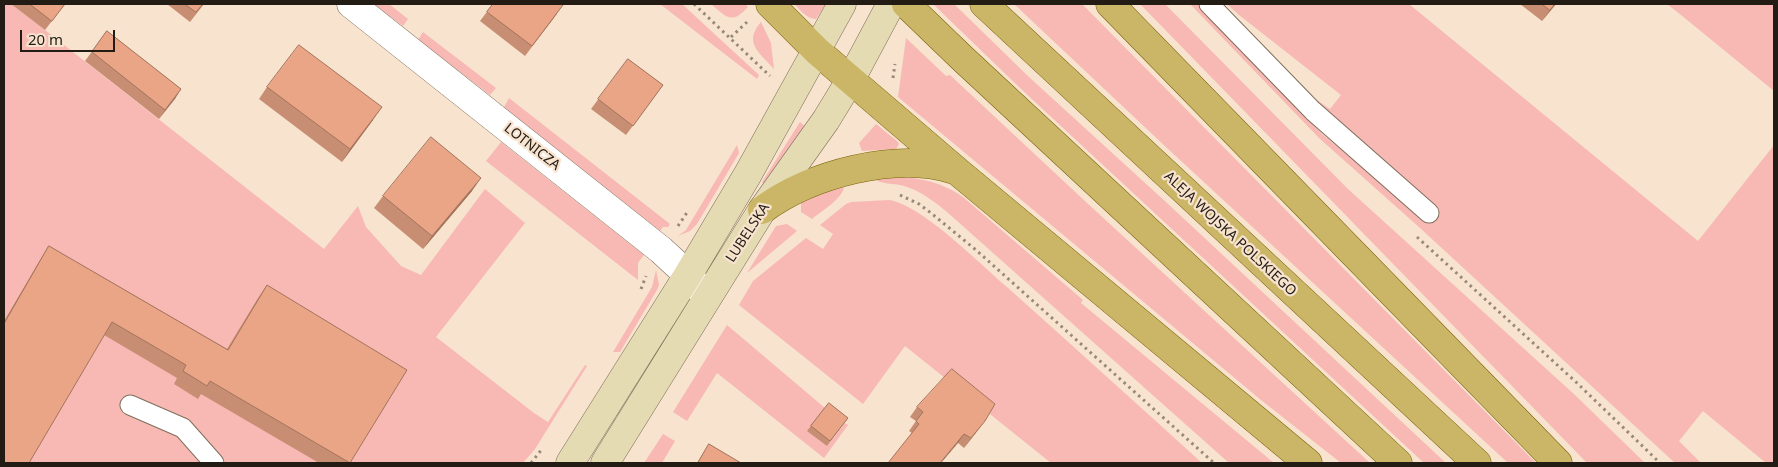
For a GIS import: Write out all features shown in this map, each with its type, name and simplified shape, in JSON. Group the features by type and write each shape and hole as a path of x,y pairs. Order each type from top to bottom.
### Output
{"main road":[{"name":"ALEJA WOJSKA POLSKIEGO","path":"984,4 1477,463"},
{"path":"1110,4 1558,463"},
{"path":"894,8 962,58 1398,463"},
{"path":"760,12 818,51 957,171 1308,463"},
{"path":"762,210 774,201 792,192 837,173 857,168 917,162 938,164 957,171"}],"street":[{"name":"LOTNICZA","path":"351,4 661,250 688,275 707,297"},
{"path":"570,463 688,275 818,51 842,4"},
{"name":"LUBELSKA","path":"605,463 762,210 821,128 894,8"}],"lane":[{"path":"1209,4 1313,111 1429,213"},
{"path":"130,404 182,428 214,463"}],"path":[{"path":"694,4 731,37 768,75"},
{"path":"731,37 760,12"},
{"path":"895,193 919,204 976,250 1214,463"}],"shaded area":[{"path":"4,4 11,4 45,30 324,249 358,206 366,227 401,266 421,275 485,189 525,223 436,337 548,422 585,365 587,366 535,449 523,463 4,463"},
{"path":"374,4 389,4 408,19 403,26"},
{"path":"660,4 682,4 759,75 757,79"},
{"path":"711,4 745,4 748,7 738,16 729,17"},
{"path":"794,4 826,4 816,19 812,19 806,16"},
{"path":"933,4 954,4 1029,77 1446,463 1424,463 1021,89"},
{"path":"1014,4 1082,4 1536,463 1508,463"},
{"path":"1140,4 1165,4 1348,189 1575,395 1645,463 1587,463"},
{"path":"1190,4 1199,4 1322,134 1427,220 1438,208 1352,136 1308,94 1330,109 1341,95 1227,4 1409,4 1698,241 1774,145 1774,463 1766,463 1703,411 1679,441 1701,463 1675,463 1420,228 1319,138"},
{"path":"1667,4 1774,4 1774,91 1681,15"},
{"path":"761,22 771,43 774,69 753,42 753,36"},
{"path":"423,32 496,88 490,95 418,40"},
{"path":"906,38 946,76 950,75 1370,463 1341,463 1261,400 898,97"},
{"path":"509,98 670,224 668,227 663,227 660,231 503,109"},
{"path":"800,122 809,130 764,185 762,182"},
{"path":"876,124 897,141 899,144 896,149 862,151 859,143"},
{"path":"501,142 644,255 638,263 638,280 486,161"},
{"path":"737,145 739,153 697,224 690,231 678,236 686,230"},
{"path":"870,176 895,176 918,179 941,185 963,197 1083,300 1081,303 1274,463 1229,463 942,208 913,189 883,183"},
{"path":"845,182 842,193 838,198 812,219 801,212 801,202"},
{"path":"889,200 918,212 950,237 1202,463 1051,463 905,346 863,404 739,305 753,281 806,238 823,249 833,234 820,225 846,204 851,202"},
{"path":"787,224 797,231 747,273 776,226"},
{"path":"656,270 659,285 657,290 620,352 613,352 652,287"},
{"path":"727,325 825,408 827,446 845,423 848,425 824,458 717,373 687,421 673,412"},
{"path":"663,434 675,441 662,463 644,463"}],"building":[{"path":"30,4 65,4 52,21"},
{"path":"185,4 203,4 196,12"},
{"path":"493,4 563,5 532,46 487,12"},
{"path":"1542,4 1555,4 1550,10"},
{"path":"107,31 181,89 165,110 92,52"},
{"path":"299,45 382,107 350,149 267,87"},
{"path":"628,59 663,85 633,126 598,99"},
{"path":"431,137 481,178 432,236 383,196"},
{"path":"49,246 228,350 267,285 407,370 350,463 210,381 207,386 183,371 186,365 112,322 29,463 4,463 4,324"},
{"path":"952,369 995,404 985,421 971,438 964,434 940,463 888,463 919,424 916,421 923,412 917,407"},
{"path":"829,403 848,418 830,441 811,426"},
{"path":"709,444 741,463 698,463"}]}
